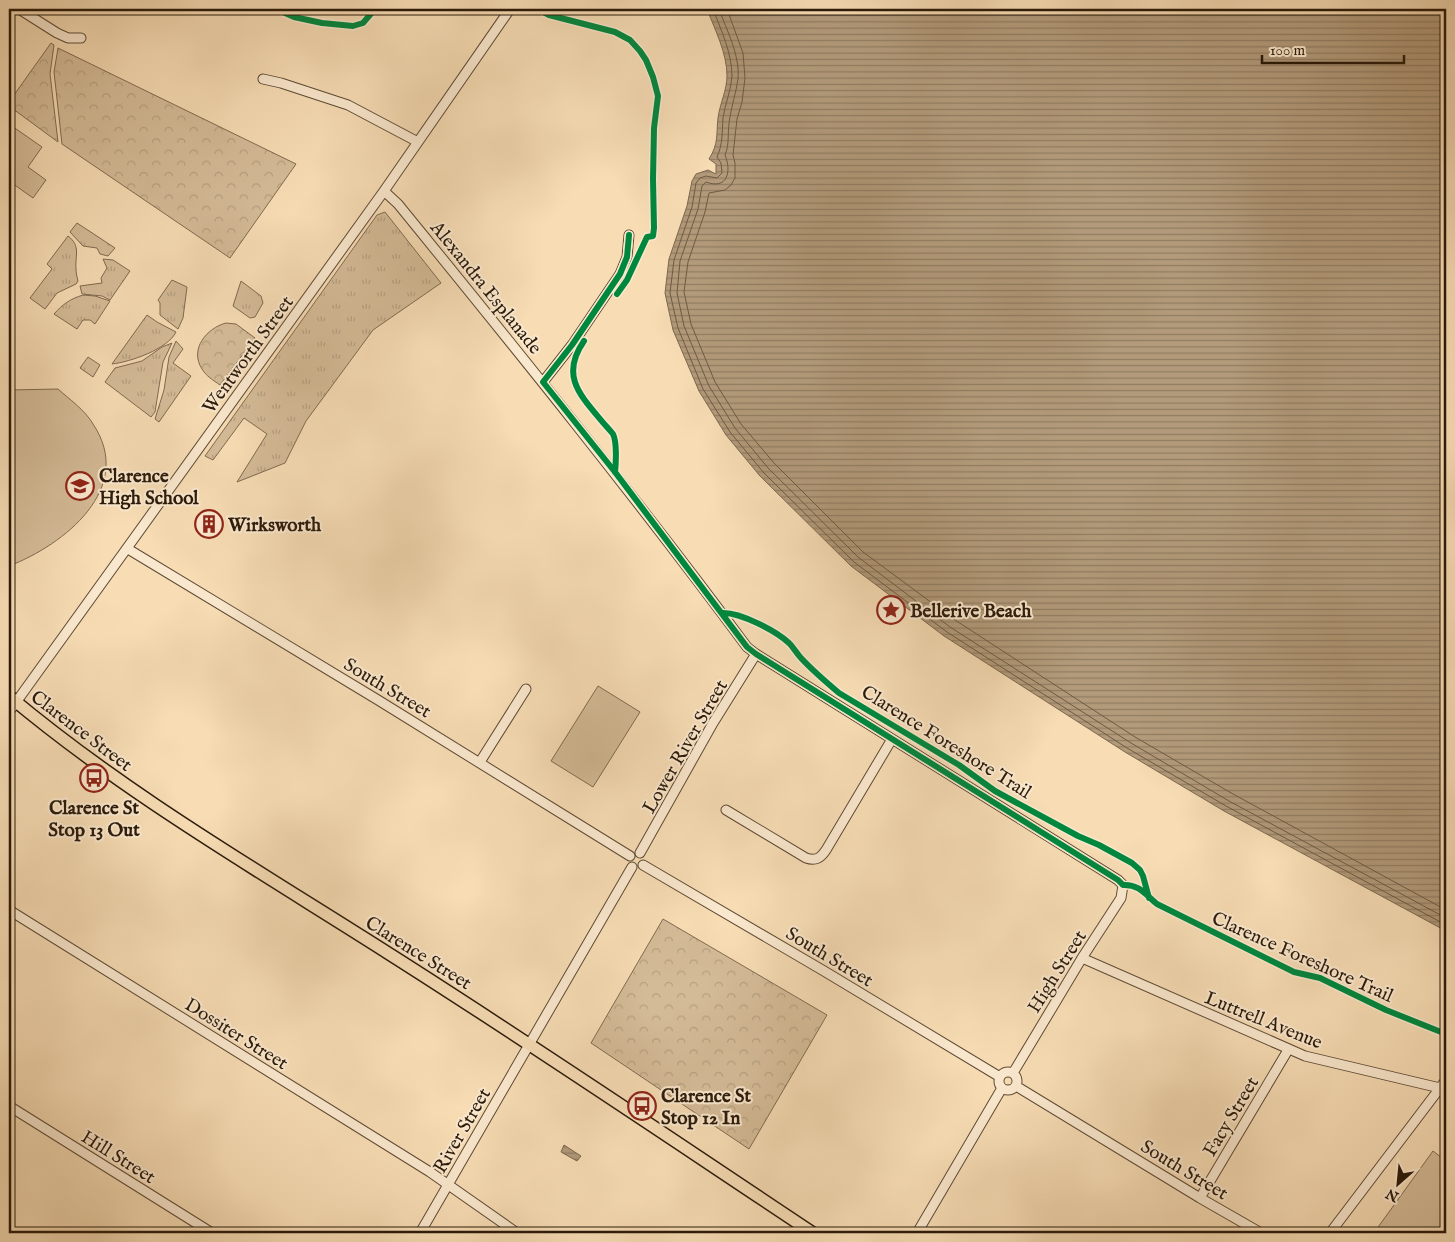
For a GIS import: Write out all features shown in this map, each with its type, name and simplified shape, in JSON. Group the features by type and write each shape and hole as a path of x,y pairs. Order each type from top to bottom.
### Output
{"main road":[{"name":"Clarence Street","path":"12,699 94,763 160,809 530,1044 813,1233"}],"street":[{"path":"19,9 57,33 68,38 81,38"},
{"name":"Wentworth Street","path":"9,712 12,699 128,549 231,402 275,344 384,191 508,12"},
{"path":"263,79 282,83 348,105 418,142"},
{"name":"Alexandra Esplanade","path":"384,191 398,204 615,472 748,647 756,654 1118,880 1123,885"},
{"path":"543,382 572,345 620,274 627,257 629,235"},
{"name":"South Street","path":"128,549 480,762 630,856"},
{"name":"Lower River Street","path":"640,854 713,723 756,654"},
{"path":"480,762 526,689"},
{"path":"726,810 806,858 816,859 823,854 892,739"},
{"path":"636,852 640,854 644,857 644,865 638,869 632,867 628,862 630,856 636,852"},
{"name":"South Street","path":"644,865 1000,1077"},
{"path":"530,1044 632,867"},
{"name":"High Street","path":"1013,1073 1082,958 1122,898 1123,885"},
{"name":"Dossiter Street","path":"9,910 448,1184 517,1233"},
{"name":"Luttrell Avenue","path":"1082,958 1288,1050 1305,1056 1440,1088"},
{"name":"River Street","path":"420,1233 530,1044"},
{"name":"Facy Street","path":"1200,1198 1288,1050"},
{"path":"1007,1072 1013,1073 1017,1080 1016,1086 1009,1090 1002,1088 999,1084 1000,1077 1007,1072"},
{"path":"1332,1232 1446,1080"},
{"name":"South Street","path":"1016,1086 1261,1233"},
{"path":"917,1233 1002,1088"},
{"name":"Hill Street","path":"9,1106 212,1233"}],"green space":[{"path":"51,43 54,45 50,74 58,142 9,106 9,102"},
{"path":"58,48 296,164 230,258 62,144 54,72"},
{"path":"9,124 42,147 28,167 46,180 33,198 9,181"},
{"path":"385,212 441,283 373,330 306,421 285,463 237,482 267,434 244,418 213,460 205,456 377,215"},
{"path":"77,223 115,248 108,256 100,254 97,248 83,246 70,232"},
{"path":"68,236 75,243 76,247 78,281 76,284 57,293 45,309 30,298 52,269 47,264"},
{"path":"103,259 113,260 130,271 110,300 102,296 82,294 80,286 102,283 101,278 107,268"},
{"path":"172,280 187,287 183,318 178,329 160,315 160,303 158,300"},
{"path":"241,281 261,296 263,303 255,317 250,318 233,306"},
{"path":"83,295 95,296 110,301 95,324 90,320 83,320 77,329 54,314 67,302"},
{"path":"147,315 176,332 172,338 148,354 112,364"},
{"path":"226,323 236,324 255,338 220,385 204,371 198,354 202,340 207,334 212,329"},
{"path":"176,341 183,349 173,363 191,376 159,422 155,419 164,390 169,357"},
{"path":"172,343 163,362 155,412 151,417 105,382 115,368 142,361 162,347"},
{"path":"88,357 100,365 93,377 80,368"},
{"path":"58,389 90,419 104,448 106,470 100,492 88,511 71,529 51,544 9,566 9,390"},
{"path":"598,686 640,712 593,787 551,761"},
{"path":"663,919 827,1015 749,1149 591,1043"},
{"path":"1433,1151 1446,1161 1446,1233 1381,1233 1376,1230"}],"water":[{"path":"707,9 1446,9 1446,931 1224,811 1125,752 944,636 851,566 760,476 726,435 699,391 673,330 665,293 669,259 687,206 692,181 696,174 708,170 716,174 716,164 709,159 716,143 718,118 727,76 723,50"},
{"path":"564,1145 581,1156 577,1161 561,1152"}],"cycle path":[{"path":"276,9 294,17 322,23 353,26 363,23 375,9"},
{"path":"538,9 549,15 615,32 630,40 646,60 653,77 658,96 654,128 653,236 647,237 627,280 617,294"},
{"name":"Clarence Foreshore Trail","path":"629,235 627,257 620,274 572,345 543,382 615,472 747,647 1118,880 1123,885 1138,888 1157,904 1294,972 1320,978 1386,1010 1446,1034"},
{"path":"584,341 574,363 575,383 592,410 613,434 616,447 615,472"},
{"name":"Clarence Foreshore Trail","path":"722,613 748,619 776,633 789,643 806,663 839,693 959,765 995,791 1132,863 1140,870 1143,876 1149,898"}],"place":[{"name":"Clarence High School","path":"80,486"},
{"name":"Wirksworth","path":"209,524"},
{"name":"Bellerive Beach","path":"891,610"},
{"name":"Clarence St Stop 13 Out","path":"94,778"},
{"name":"Clarence St Stop 12 In","path":"642,1106"}]}
